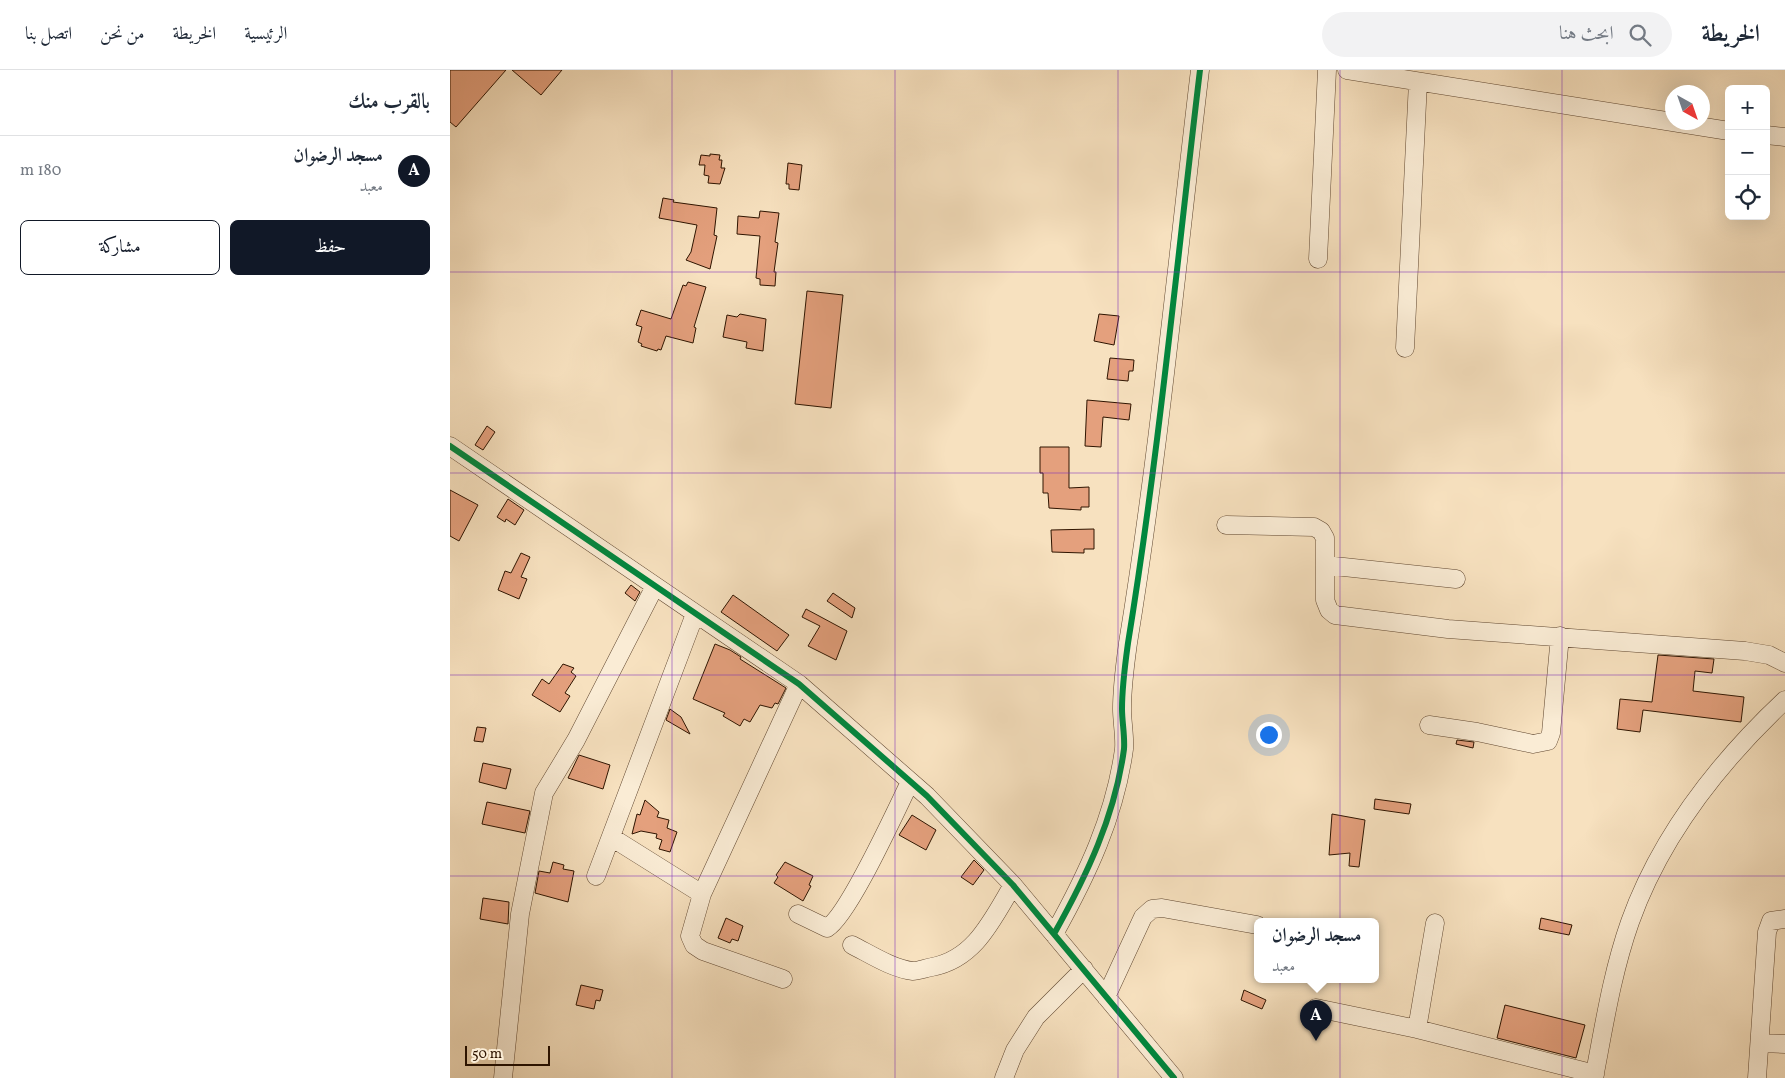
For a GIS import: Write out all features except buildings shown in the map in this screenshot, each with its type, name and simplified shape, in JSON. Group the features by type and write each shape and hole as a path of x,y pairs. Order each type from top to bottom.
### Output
{"street":[{"path":"1054,934 1082,885 1102,838 1118,789 1124,745 1122,710 1123,674 1142,554 1200,70"},
{"path":"1318,259 1327,70"},
{"path":"1347,70 1725,130"},
{"path":"1405,348 1418,82"},
{"path":"1770,135 1785,137"},
{"path":"450,446 799,684 910,782 1013,885 1174,1078"},
{"path":"1226,525 1314,527 1321,532 1325,538 1326,600 1329,610 1335,615 1448,629 1560,636 1746,652 1769,655 1785,664"},
{"path":"1325,565 1456,579"},
{"path":"503,1078 520,914 544,793 576,740 656,586"},
{"path":"596,876 695,614"},
{"path":"1429,725 1477,732 1532,744 1548,741 1551,733 1560,636"},
{"path":"783,979 702,951 694,945 690,936 702,894 799,684"},
{"path":"1316,1008 1417,1029 1594,1076 1614,975 1630,922 1649,877 1703,787 1732,753 1785,700"},
{"path":"798,914 822,928 828,928 833,925 848,903 910,782"},
{"path":"611,837 702,894"},
{"path":"852,946 913,971 940,966 960,958 973,947 987,929 1013,885"},
{"path":"1106,996 1143,917 1152,909 1162,908 1254,924"},
{"path":"1757,1078 1767,932 1771,921 1785,919"},
{"path":"1417,1029 1435,923"},
{"path":"1004,1078 1015,1050 1036,1017 1084,969"},
{"path":"1760,1043 1785,1044"}],"cycle path":[{"path":"1054,934 1078,890 1098,844 1107,821 1120,774 1124,749 1122,709 1125,667 1158,429 1200,70"},
{"path":"450,446 799,684 927,796 1013,885 1174,1078"}],"place":[{"name":"مسجد الرضوان","path":"1316,1041"}]}
